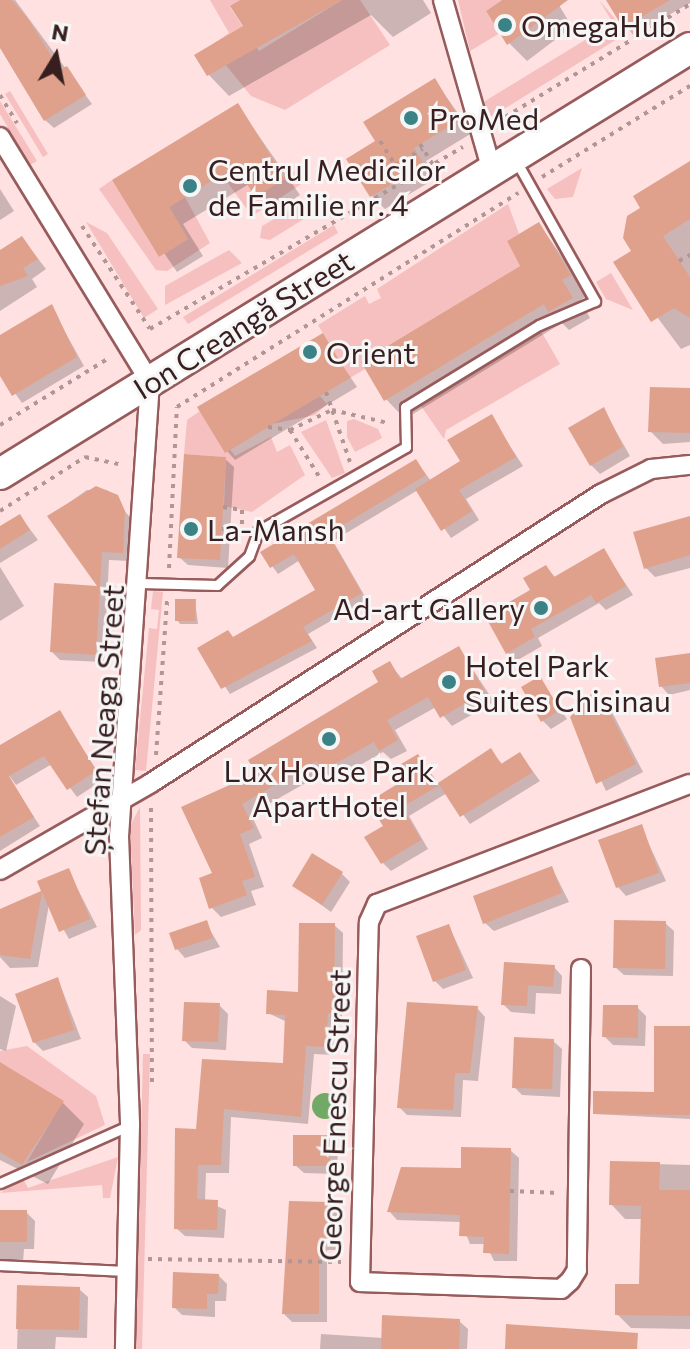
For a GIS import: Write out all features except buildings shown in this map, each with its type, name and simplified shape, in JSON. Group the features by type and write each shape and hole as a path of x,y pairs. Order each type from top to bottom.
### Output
{"main road":[{"name":"Ion Creangă Street","path":"0,474 690,48"}],"street":[{"path":"443,0 503,164"},
{"path":"0,137 150,382"},
{"name":"Ștefan Neaga Street","path":"125,1349 130,1125 122,795 140,583 150,382"},
{"path":"0,870 122,795 151,783 609,489 651,469 690,465"},
{"name":"George Enescu Street","path":"581,969 577,1270 561,1289 360,1282 356,1262 369,922 377,904 690,784"}],"lane":[{"path":"140,583 217,585 249,556 258,531 406,447 405,407 539,325 595,301 532,184 503,164"},
{"path":"0,1183 130,1125"},
{"path":"0,1265 127,1271"}],"path":[{"path":"492,126 690,4"},
{"path":"152,1099 151,783 169,586 177,407 690,86"},
{"path":"380,141 395,165 422,146 435,168"},
{"path":"150,329 435,168 470,141"},
{"path":"679,261 690,255"},
{"path":"0,425 109,358"},
{"path":"326,392 355,475"},
{"path":"268,427 290,430 332,410 405,429"},
{"path":"290,430 327,491"},
{"path":"0,511 85,457 110,459 126,473"},
{"path":"223,507 242,510 242,530"},
{"path":"510,1191 578,1194"},
{"path":"147,1274 148,1243"},
{"path":"148,1259 356,1262"}],"shaded area":[{"path":"210,0 240,0 230,7 259,51 342,0 360,0 390,45 285,110 251,96 225,64 213,44 229,33"},
{"path":"458,0 502,0 486,11 500,33 470,51"},
{"path":"599,0 627,33 486,120 477,106 613,23"},
{"path":"10,91 48,154 43,157 5,94"},
{"path":"0,101 37,161 30,165 0,114"},
{"path":"236,166 255,196 301,167 303,183 252,216 222,175"},
{"path":"582,168 573,197 555,199 547,189"},
{"path":"112,180 159,257 188,239 169,207 185,197 210,243 167,271 156,270 99,189"},
{"path":"316,195 323,207 270,240 260,238 262,226"},
{"path":"508,204 519,234 507,241 520,266 361,362 365,369 350,378 318,325 365,296 369,304 381,298 377,289"},
{"path":"86,222 107,233 158,309 144,318"},
{"path":"334,225 338,233 188,324 183,317"},
{"path":"229,250 242,263 165,305 165,286"},
{"path":"611,273 633,310 606,299 596,282"},
{"path":"541,331 560,364 446,430 444,439 421,406"},
{"path":"320,396 327,404 315,415 272,424"},
{"path":"200,411 235,456 271,437 277,452 290,445 305,475 252,512 224,506 226,457 184,454 187,420"},
{"path":"354,419 378,429 382,438 355,452 347,437 347,421"},
{"path":"326,420 345,473 332,478 301,432"},
{"path":"153,591 163,592 146,771 135,770 149,628 157,629 159,610 151,609"},
{"path":"140,807 141,930 135,935 130,826"},
{"path":"27,1046 96,1096 105,1125 27,1162 63,1101 5,1065 0,1073 0,1051"},
{"path":"143,1054 150,1054 142,1349 136,1349"},
{"path":"325,1093 334,1097 338,1106 334,1115 325,1119 316,1115 312,1106 316,1097"},
{"path":"118,1157 110,1198 103,1198 102,1185 0,1193 23,1179 28,1188"}],"place":[{"name":"OmegaHub","path":"505,25"},
{"name":"ProMed","path":"411,118"},
{"name":"Centrul Medicilor de Familie nr. 4","path":"190,186"},
{"name":"Orient","path":"310,352"},
{"name":"La-Mansh","path":"191,529"},
{"name":"Ad-art Gallery","path":"541,608"},
{"name":"Hotel Park Suites Chisinau","path":"449,682"},
{"name":"Lux House Park ApartHotel","path":"329,739"}]}
